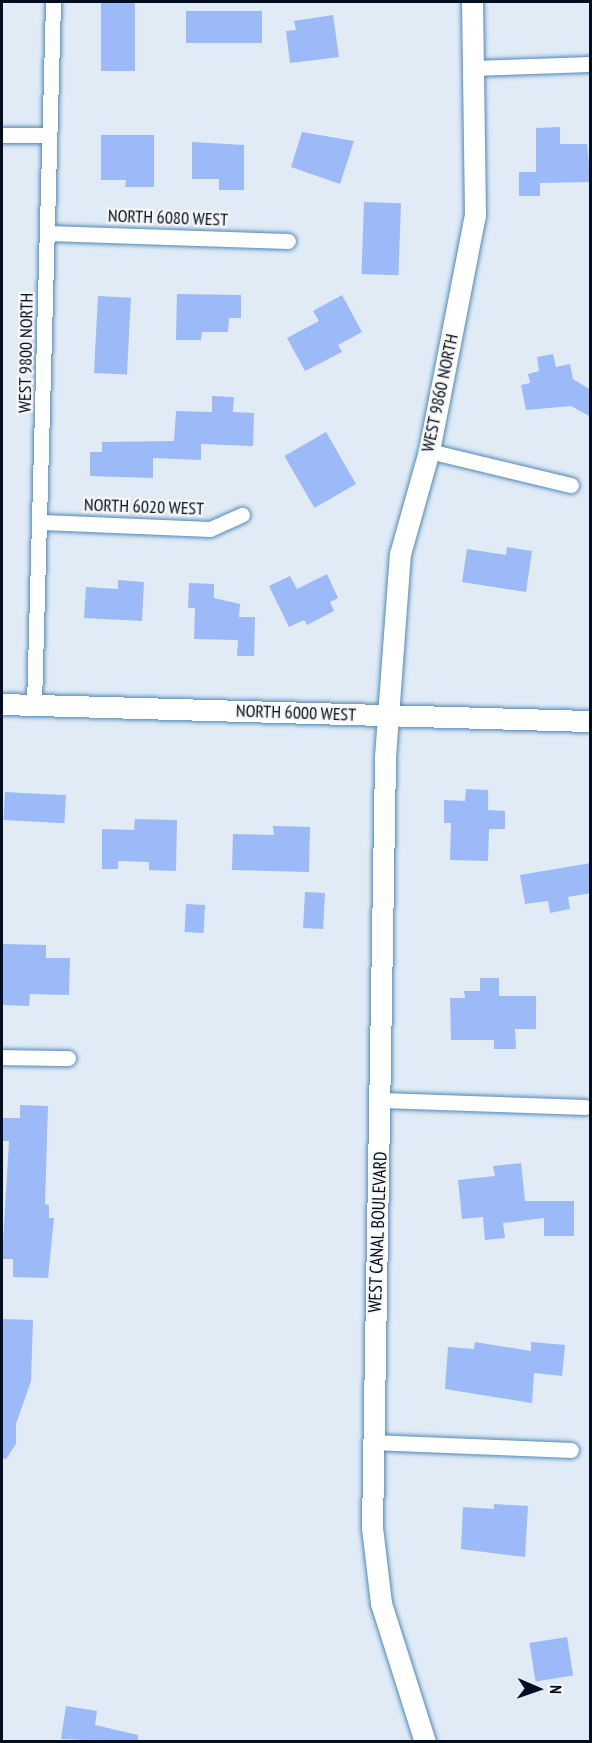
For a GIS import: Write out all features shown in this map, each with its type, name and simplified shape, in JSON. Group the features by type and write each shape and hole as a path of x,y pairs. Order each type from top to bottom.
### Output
{"street":[{"name":"WEST 9800 NORTH","path":"34,705 42,522 48,233 47,135 53,2"},
{"name":"WEST 9860 NORTH","path":"387,716 400,554 429,451 476,215 472,2"},
{"path":"473,68 591,64"},
{"path":"2,135 47,135"},
{"name":"NORTH 6080 WEST","path":"48,233 288,241"},
{"path":"429,451 571,485"},
{"name":"NORTH 6020 WEST","path":"42,522 210,529 242,515"},
{"name":"NORTH 6000 WEST","path":"2,704 591,721"},
{"name":"WEST CANAL BOULEVARD","path":"387,716 382,1100 372,1442 372,1528 381,1603 425,1742"},
{"path":"2,1057 68,1058"},
{"path":"382,1100 585,1107"},
{"path":"372,1442 571,1450"}],"building":[{"path":"101,2 135,2 135,71 101,71"},
{"path":"186,11 262,11 262,43 186,43"},
{"path":"333,15 339,57 290,63 286,31 296,30 294,21"},
{"path":"560,127 560,144 587,144 591,182 540,183 540,196 519,196 519,172 536,172 536,128"},
{"path":"302,132 354,141 340,184 291,167"},
{"path":"101,135 154,135 154,187 125,187 126,180 101,180"},
{"path":"192,142 244,145 244,190 219,190 219,179 192,179"},
{"path":"364,202 401,203 398,275 361,274"},
{"path":"177,294 241,295 241,318 229,318 228,332 202,332 201,340 176,340"},
{"path":"342,295 362,332 338,345 342,352 305,371 287,338 319,321 313,311"},
{"path":"98,296 131,298 127,375 94,373"},
{"path":"553,354 556,367 570,364 573,379 591,390 591,417 571,406 526,410 521,385 530,383 528,374 539,371 537,357"},
{"path":"212,396 234,397 233,412 254,413 253,446 201,444 201,460 153,458 153,478 90,476 90,452 102,452 102,442 174,441 176,411 212,412"},
{"path":"326,432 356,484 314,508 284,456"},
{"path":"507,547 532,551 526,592 462,582 467,549 506,555"},
{"path":"327,574 338,598 330,602 334,611 307,625 304,620 289,627 269,586 290,576 297,589"},
{"path":"118,580 144,582 142,621 84,618 86,587 118,589"},
{"path":"189,583 214,584 214,598 240,604 239,617 255,617 254,656 237,656 238,640 194,639 195,608 188,608"},
{"path":"466,789 488,790 488,810 505,811 505,829 489,829 488,861 450,860 451,823 444,823 444,800 465,801"},
{"path":"5,792 66,795 64,823 4,820"},
{"path":"135,819 177,820 176,871 149,870 149,862 118,861 118,869 102,869 102,829 134,830"},
{"path":"273,826 310,827 309,872 232,870 233,834 274,835"},
{"path":"591,863 591,893 568,897 570,909 550,913 548,901 525,904 520,875"},
{"path":"305,892 325,893 323,929 303,928"},
{"path":"186,904 205,905 204,933 185,932"},
{"path":"2,944 46,945 46,958 70,958 69,995 30,994 29,1006 2,1005"},
{"path":"480,978 499,978 499,996 536,996 536,1029 515,1029 516,1049 494,1049 494,1040 451,1040 450,998 465,998 464,991 480,991"},
{"path":"20,1105 48,1106 45,1204 49,1205 49,1218 54,1218 48,1278 13,1277 13,1259 2,1259 9,1141 2,1141 2,1118 20,1118"},
{"path":"521,1163 525,1201 574,1201 574,1236 544,1236 544,1218 503,1223 505,1238 485,1240 483,1217 462,1219 458,1180 495,1176 493,1166"},
{"path":"2,1319 33,1320 31,1381 16,1424 16,1444 6,1459 2,1458"},
{"path":"475,1342 531,1351 531,1342 565,1345 562,1376 534,1373 532,1403 445,1389 448,1347 474,1349"},
{"path":"494,1504 528,1506 525,1557 461,1549 463,1507 494,1509"},
{"path":"567,1637 573,1676 536,1681 529,1643"},
{"path":"66,1706 97,1711 95,1725 138,1735 138,1742 61,1739"}]}
